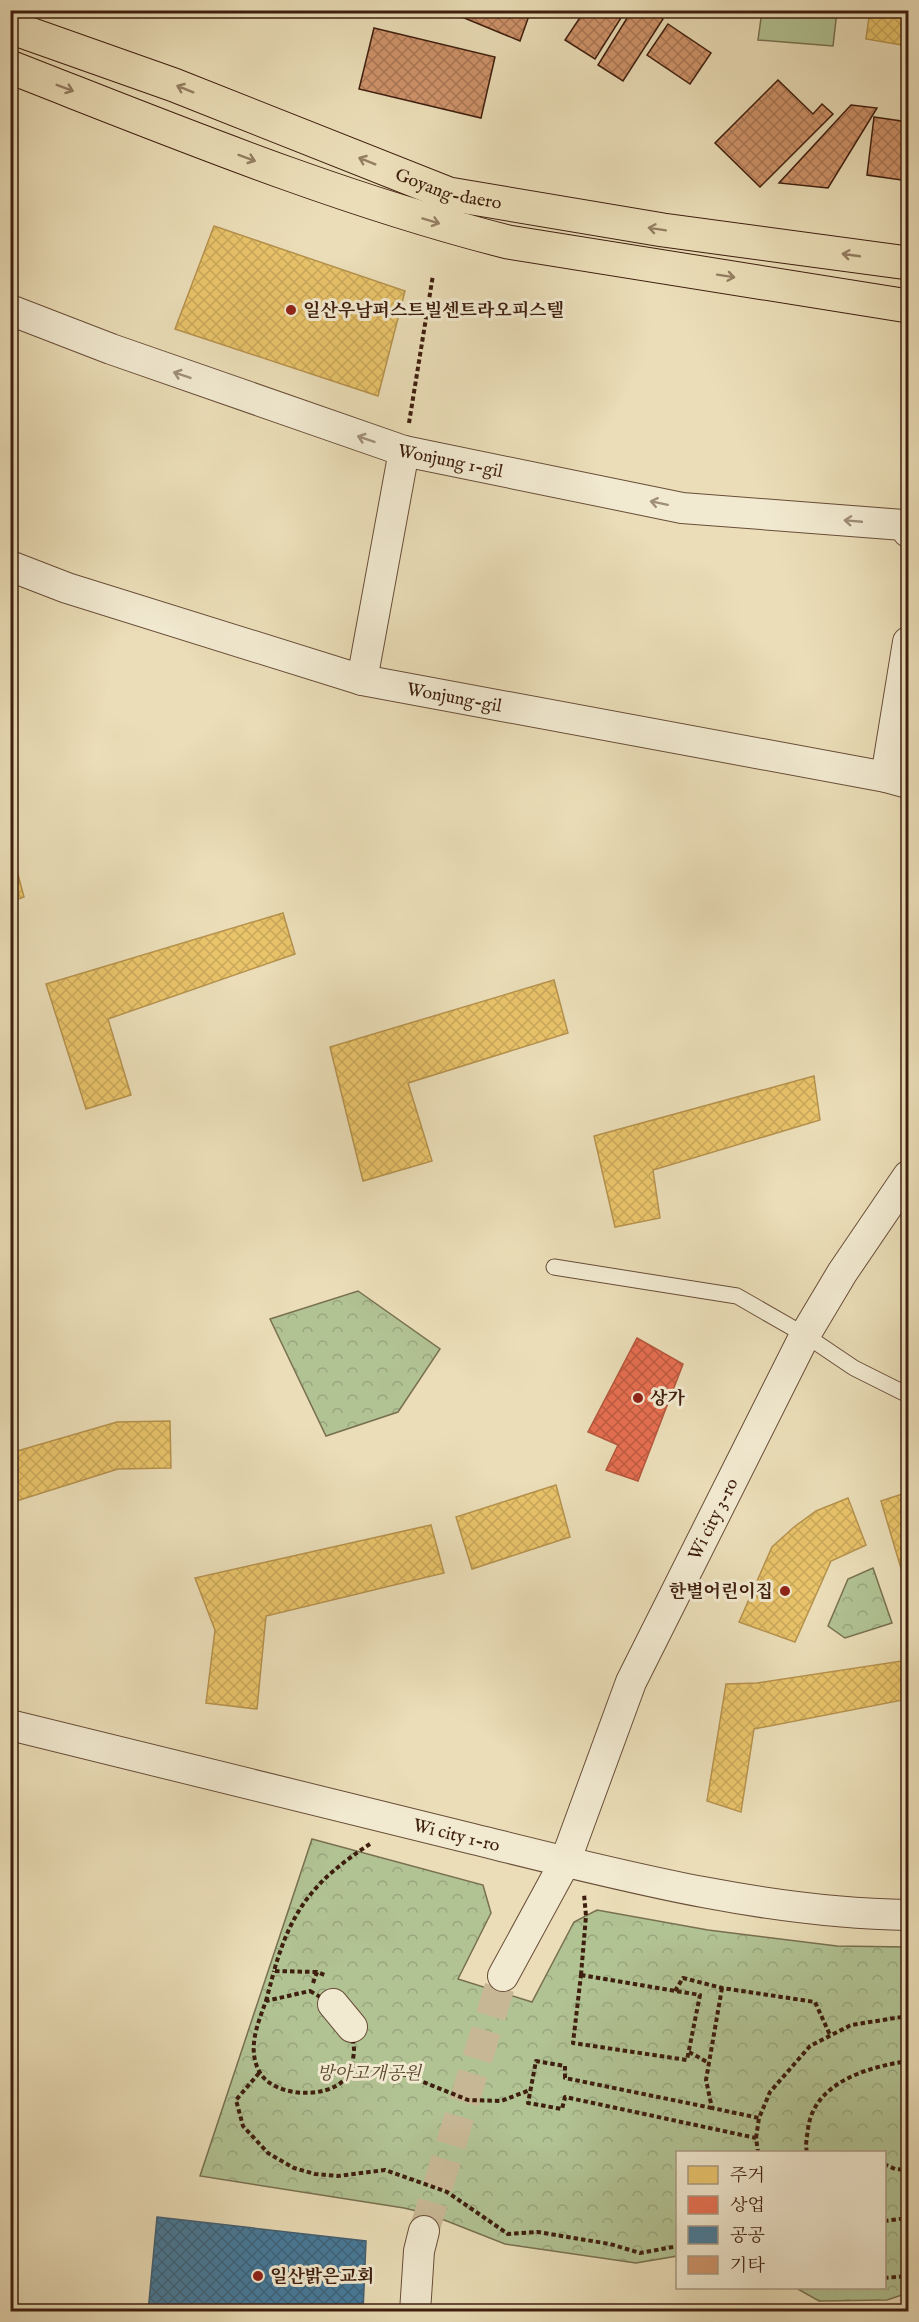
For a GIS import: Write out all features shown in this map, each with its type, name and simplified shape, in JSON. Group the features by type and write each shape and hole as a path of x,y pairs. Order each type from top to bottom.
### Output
{"main road":[{"name":"Goyang-daero","path":"10,27 174,85 449,194 663,230 909,263"},
{"name":"Goyang-daero","path":"10,67 342,193 446,226 508,242 909,306"}],"street":[{"name":"Wonjung 1-gil","path":"10,310 111,350 406,438 682,508 903,525 909,532"},
{"path":"362,680 406,438"},
{"name":"Wonjung-gil","path":"10,566 67,588 362,680 897,780"},
{"path":"897,780 909,642"},
{"name":"Wi city 3-ro","path":"503,1976 565,1862 631,1682 805,1335 842,1273 909,1176"},
{"name":"Wi city 1-ro","path":"10,1725 565,1862 703,1891 845,1914 909,1915"},
{"path":"415,2312 419,2251 424,2231"}],"lane":[{"path":"554,1267 736,1296 805,1335 854,1368 909,1395"}],"path":[{"path":"406,438 433,275"},
{"path":"266,2001 310,1991 333,2004 352,2027 354,2057 345,2079 325,2090 305,2094 277,2088 259,2073 253,2048 274,1971 293,1918 310,1894 376,1841"},
{"path":"581,1975 700,1995 687,2060 573,2043 586,1916 584,1891"},
{"path":"274,1971 317,1972"},
{"path":"675,1991 683,1978 722,1988 815,2001 830,2035"},
{"path":"712,2108 706,2080 722,1988"},
{"path":"758,2151 756,2138 759,2118 770,2091 810,2046 850,2025 909,2016"},
{"path":"688,2052 709,2063"},
{"path":"756,2138 565,2097 562,2109 528,2103 536,2061 565,2066 565,2078 759,2118"},
{"path":"807,2151 809,2122 819,2098 861,2070 909,2061"},
{"path":"351,2065 363,2070 406,2075 468,2100 501,2101 531,2090"},
{"path":"259,2073 236,2100 243,2126 268,2154 294,2168 315,2174 338,2176 386,2170 447,2192 508,2234 538,2232 610,2244 640,2253 676,2246"},
{"path":"886,2164 895,2169 909,2170"},
{"path":"886,2221 909,2218"},
{"path":"886,2278 909,2277"}],"green space":[{"path":"762,11 837,11 833,46 758,40"},
{"path":"358,1291 440,1349 398,1412 326,1436 270,1319"},
{"path":"873,1568 892,1623 845,1638 828,1626 848,1579"},
{"name":"방아고개공원","path":"312,1839 483,1885 491,1913 458,1979 532,2002 574,1922 597,1910 708,1930 837,1946 908,1947 908,2293 887,2300 819,2301 798,2289 886,2289 886,2151 676,2151 676,2256 636,2263 505,2244 429,2214 404,2208 200,2176"}],"building: 주거":[{"path":"870,10 908,10 908,46 866,39"},
{"name":"일산우남퍼스트빌센트라오피스텔","path":"214,226 405,291 378,396 175,329"},
{"path":"12,852 24,897 10,902 10,853"},
{"path":"283,913 295,954 108,1019 131,1095 86,1109 46,984"},
{"path":"554,980 568,1033 408,1083 432,1161 363,1181 330,1047"},
{"path":"814,1076 820,1120 653,1170 660,1218 615,1227 594,1136"},
{"path":"170,1421 171,1468 118,1469 10,1503 10,1453 117,1422"},
{"path":"556,1485 570,1537 472,1569 456,1517"},
{"path":"908,1492 908,1592 881,1501"},
{"name":"한별어린이집","path":"848,1498 866,1545 831,1561 795,1642 739,1622 772,1547 816,1511"},
{"path":"431,1525 444,1573 266,1616 257,1709 206,1703 215,1630 195,1578"},
{"path":"908,1660 908,1699 754,1729 741,1812 707,1801 726,1684 757,1683"}],"building: 상업":[{"name":"상가","path":"637,1338 683,1364 638,1481 606,1470 618,1445 588,1432"}],"building: 공공":[{"name":"일산밝은교회","path":"157,2217 366,2241 363,2312 148,2312"}],"building: 기타":[{"path":"445,10 531,10 520,41"},
{"path":"585,10 626,10 595,59 565,40"},
{"path":"632,10 650,10 663,19 623,81 598,65"},
{"path":"668,24 711,53 690,84 647,55"},
{"path":"374,28 495,57 481,118 359,89"},
{"path":"778,80 813,114 822,104 833,114 760,187 715,143"},
{"path":"851,105 877,108 828,188 779,183"},
{"path":"874,117 908,122 908,181 867,175"}],"tunnel":[{"path":"424,2231 503,1976"}],"place":[{"name":"일산우남퍼스트빌센트라오피스텔","path":"291,310"},
{"name":"상가","path":"638,1398"},
{"name":"한별어린이집","path":"785,1591"},
{"name":"일산밝은교회","path":"258,2276"}]}
